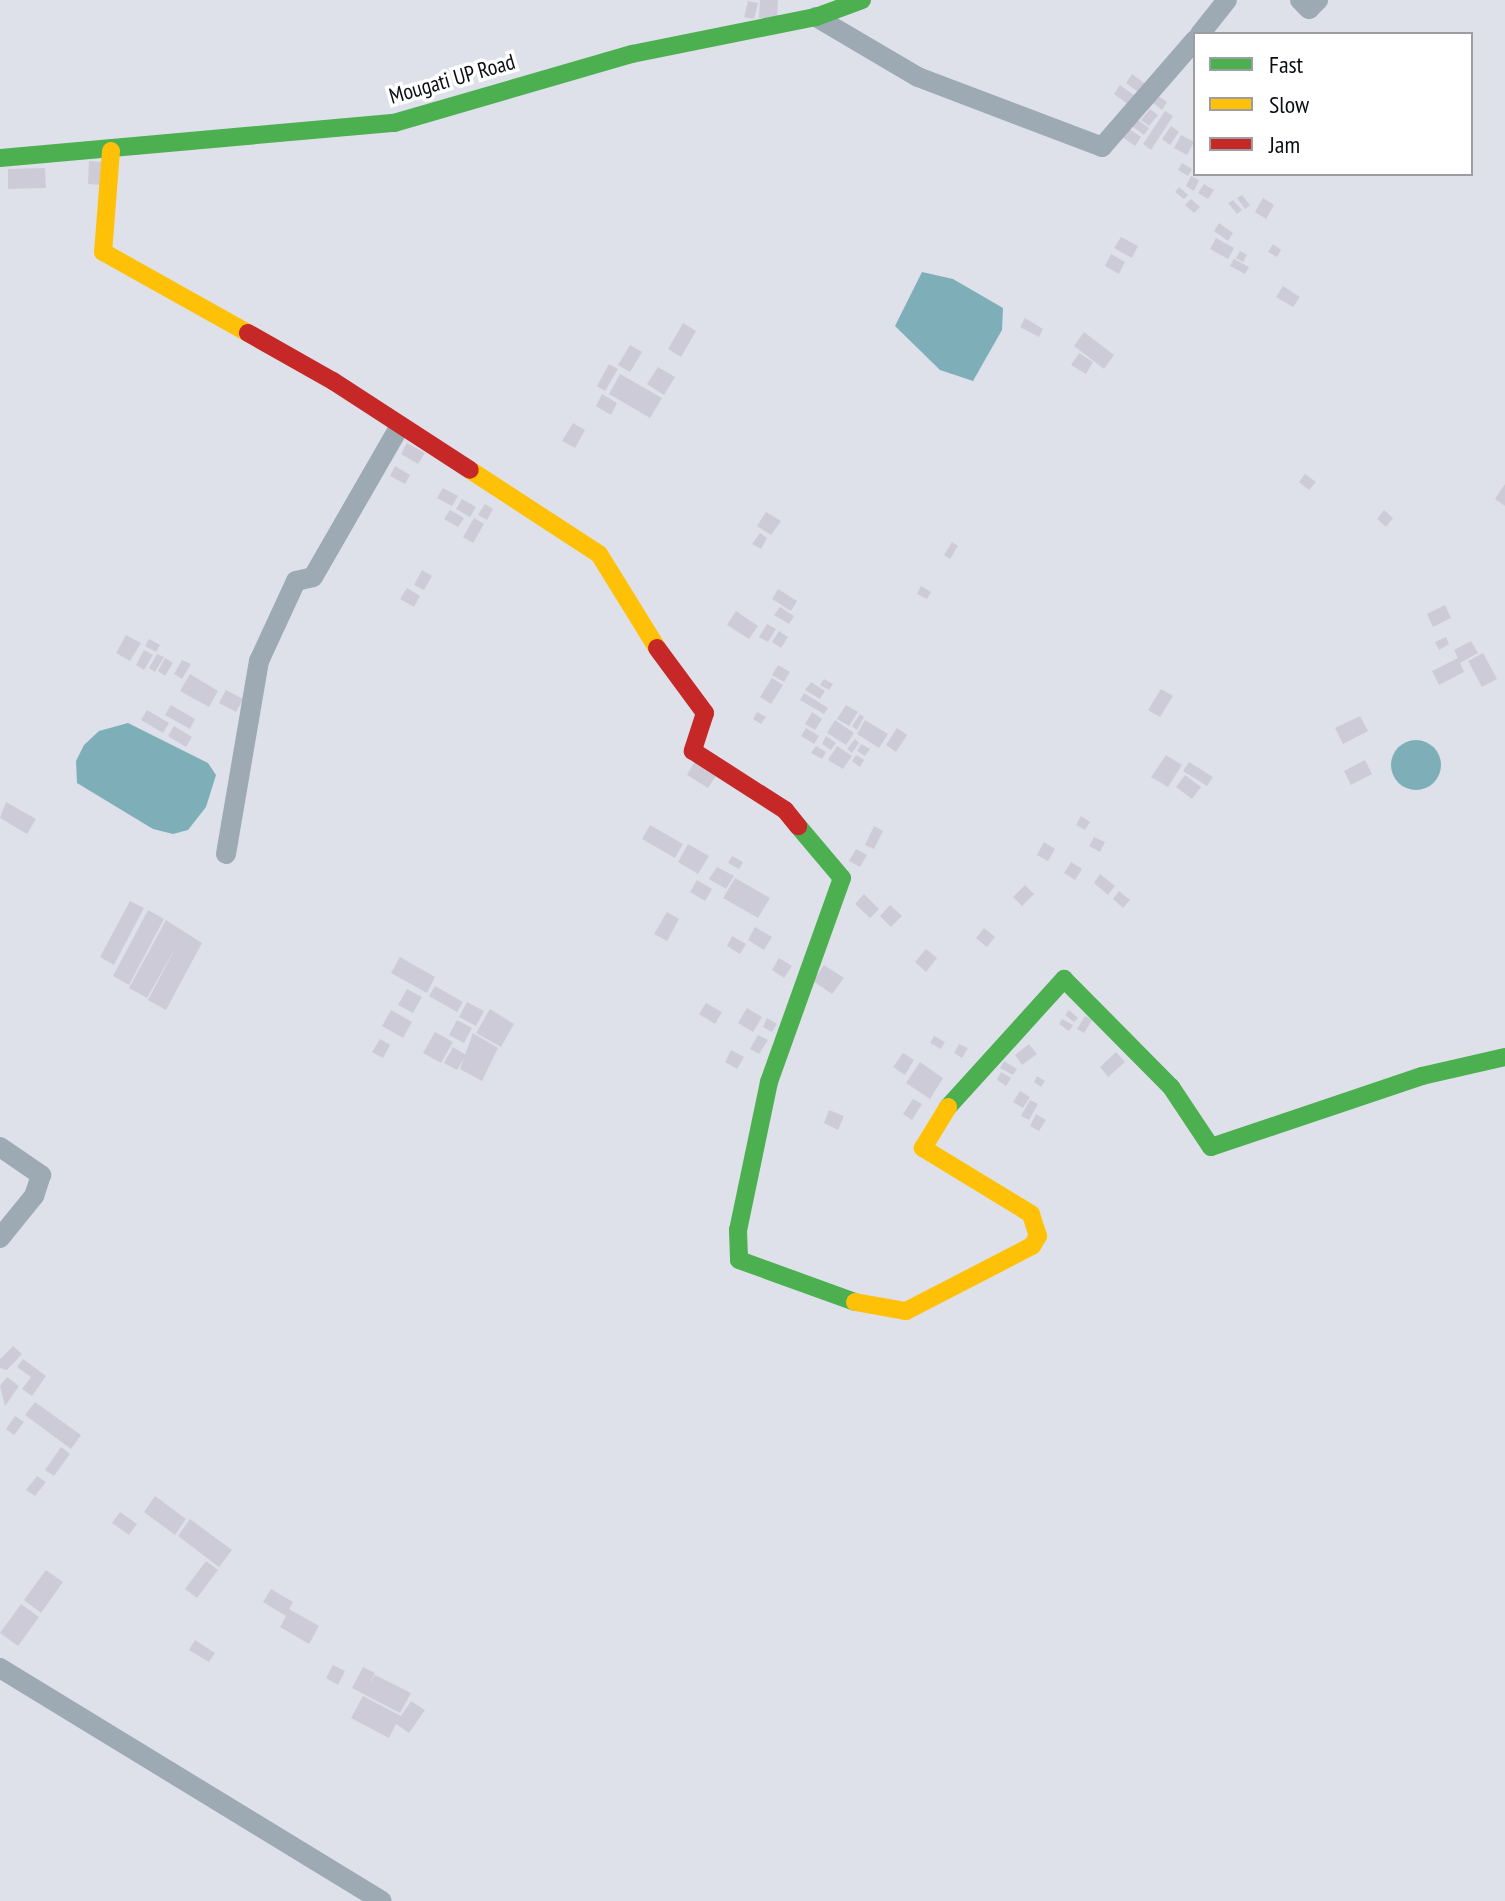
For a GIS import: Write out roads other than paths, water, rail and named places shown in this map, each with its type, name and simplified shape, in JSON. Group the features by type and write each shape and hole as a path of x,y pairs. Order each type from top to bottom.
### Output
{"street":[{"name":"Mougati UP Road","path":"0,158 111,151 394,123 632,54 816,17 862,0"},
{"path":"1202,32 1227,0"},
{"path":"1300,0 1309,9 1318,0"},
{"path":"816,17 918,77 1102,147 1193,42"},
{"path":"111,151 103,252 333,381 599,554 649,637 705,713 693,751 785,810 842,878 769,1082 738,1230 739,1260 872,1308 906,1311 1032,1246 1038,1236 1031,1214 923,1148 944,1111 1064,979 1101,1020 1126,1036 1171,1087 1211,1147 1422,1076 1505,1057"},
{"path":"226,854 259,661 296,581 313,577 400,426"},
{"path":"0,1147 41,1175 34,1196 0,1238"},
{"path":"0,1668 381,1901"}],"water":[{"path":"922,272 953,279 1003,308 1002,330 973,381 940,370 895,326"},
{"path":"128,723 208,763 216,775 206,807 188,830 173,834 153,829 77,783 76,761 84,745 99,731"},
{"path":"1416,740 1434,747 1441,765 1434,783 1416,790 1398,783 1391,765 1398,747"}]}
